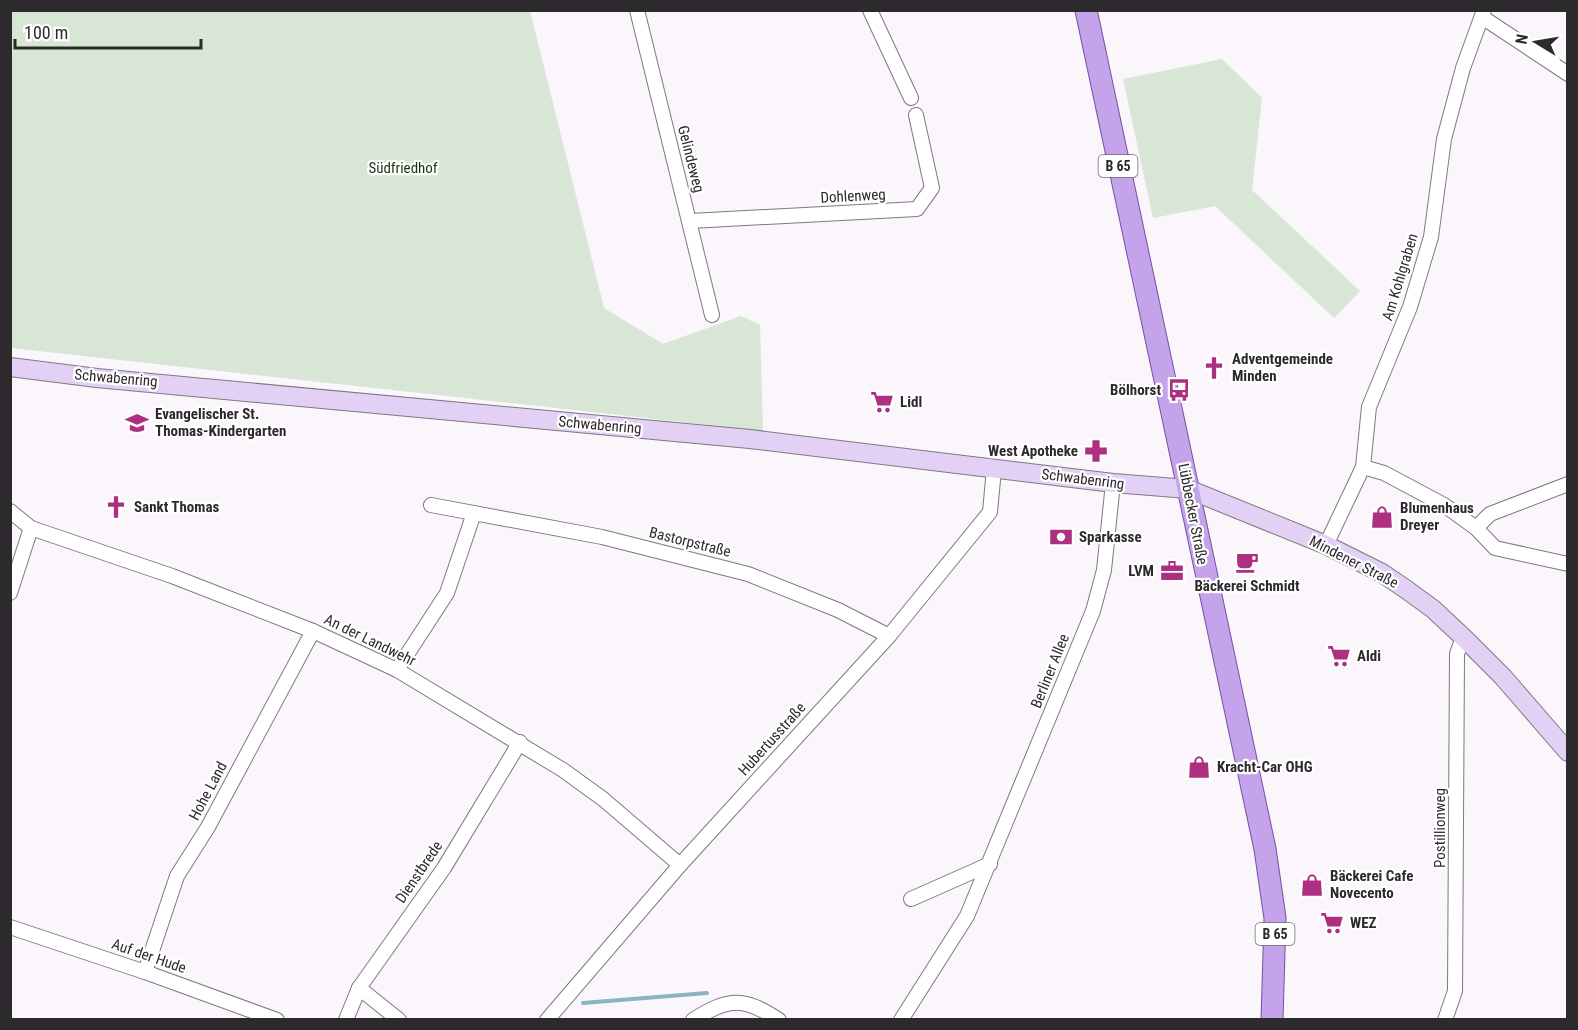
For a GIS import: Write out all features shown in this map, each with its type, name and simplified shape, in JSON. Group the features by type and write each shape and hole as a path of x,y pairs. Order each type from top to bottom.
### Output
{"main road":[{"name":"Lübbecker Straße","path":"1086,10 1265,849 1275,918 1272,1020"}],"street":[{"name":"Gelindeweg","path":"637,10 712,315"},
{"path":"870,10 911,98"},
{"path":"1483,14 1568,74"},
{"name":"Am Kohlgraben","path":"1326,545 1363,467 1370,406 1410,308 1431,237 1444,139 1463,68 1483,14"},
{"name":"Dohlenweg","path":"690,221 917,209 933,188 916,115"},
{"name":"Schwabenring","path":"10,367 97,378 249,390 750,439 1113,483 1188,489"},
{"path":"1363,467 1384,473 1444,505 1476,528 1495,548 1568,564"},
{"name":"Hubertusstraße","path":"547,1020 680,865 889,636 990,512 994,469"},
{"name":"Berliner Allee","path":"901,1020 967,916 1093,611 1104,570 1113,483"},
{"path":"1476,528 1490,514 1568,484"},
{"name":"Mindener Straße","path":"1188,489 1326,545 1382,573 1407,590 1433,609 1503,677 1568,752"},
{"name":"Bastorpstraße","path":"431,505 602,537 748,574 838,610 889,636"},
{"name":"An der Landwehr","path":"10,511 31,528 172,576 314,631 397,670 520,742 603,799 680,865"},
{"path":"397,670 447,593 474,513"},
{"path":"10,593 31,528"},
{"name":"Hohe Land","path":"145,972 177,876 208,827 314,631"},
{"name":"Postillionweg","path":"1446,1020 1455,991 1457,654 1463,637"},
{"name":"Dienstbrede","path":"346,1020 359,988 444,868 520,742"},
{"path":"911,899 990,864"},
{"name":"Auf der Hude","path":"10,927 145,972 277,1020"},
{"path":"359,988 399,1020"},
{"path":"693,1020 714,1007 743,1002 759,1006 779,1020"}],"green space":[{"name":"Südfriedhof","path":"11,10 530,11 604,308 663,344 741,316 760,325 763,431 11,348"},
{"path":"1222,59 1262,98 1252,190 1360,291 1334,318 1215,206 1153,218 1123,79"}],"waterway":[{"path":"583,1003 707,993"}],"place":[{"name":"Adventgemeinde Minden","path":"1214,368"},
{"name":"Bölhorst","path":"1179,390"},
{"name":"Lidl","path":"882,402"},
{"name":"Evangelischer St. Thomas-Kindergarten","path":"137,423"},
{"name":"West Apotheke","path":"1096,451"},
{"name":"Sankt Thomas","path":"116,507"},
{"name":"Blumenhaus Dreyer","path":"1382,517"},
{"name":"Sparkasse","path":"1061,537"},
{"name":"Bäckerei Schmidt","path":"1247,562"},
{"name":"LVM","path":"1172,571"},
{"name":"Aldi","path":"1339,656"},
{"name":"Kracht-Car OHG","path":"1199,767"},
{"name":"Bäckerei Cafe Novecento","path":"1312,885"},
{"name":"WEZ","path":"1332,923"}]}
